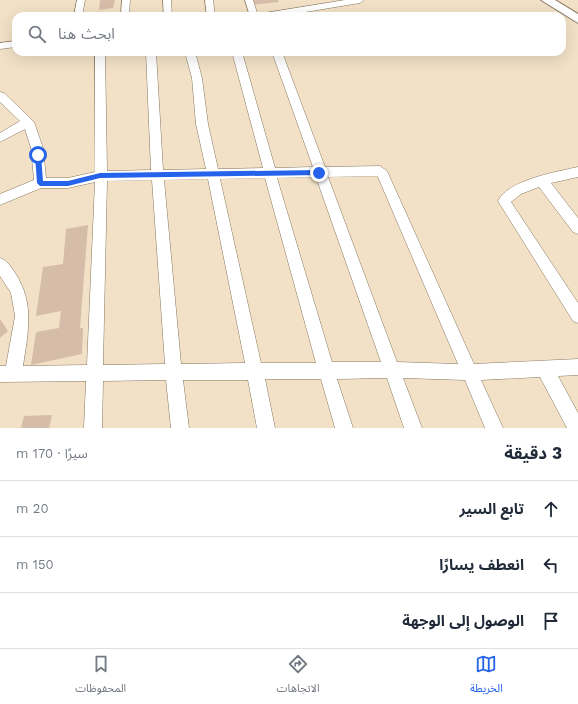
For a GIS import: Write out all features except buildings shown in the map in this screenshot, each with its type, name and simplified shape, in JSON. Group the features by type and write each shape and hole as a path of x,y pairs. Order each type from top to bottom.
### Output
{"street":[{"path":"79,12 81,0"},
{"path":"125,12 126,0"},
{"path":"167,0 168,12"},
{"path":"209,0 210,12"},
{"path":"249,0 253,12"},
{"path":"277,12 286,9 334,2 360,0"},
{"path":"547,0 578,19"},
{"path":"559,0 578,11"},
{"path":"0,46 12,44"},
{"path":"94,428 100,176 100,56"},
{"path":"152,56 156,174 173,372 180,428"},
{"path":"191,56 197,78 202,124 212,175 231,253 266,428"},
{"path":"238,56 298,276 344,428"},
{"path":"278,56 319,173 413,428"},
{"path":"1,98 28,122 37,148 40,183"},
{"path":"0,138 28,122"},
{"path":"0,200 40,183 68,183 100,176 156,174 212,175 319,173 376,170 382,172 494,428"},
{"path":"578,172 542,181 508,195 504,201 578,316"},
{"path":"542,181 578,228"},
{"path":"0,264 19,291 23,314 6,374 95,372 327,372 392,370 469,372 578,367"},
{"path":"544,368 577,428"}],"route":[{"path":"38,155 40,183 68,183 100,176 156,174 212,175 319,173"}]}
